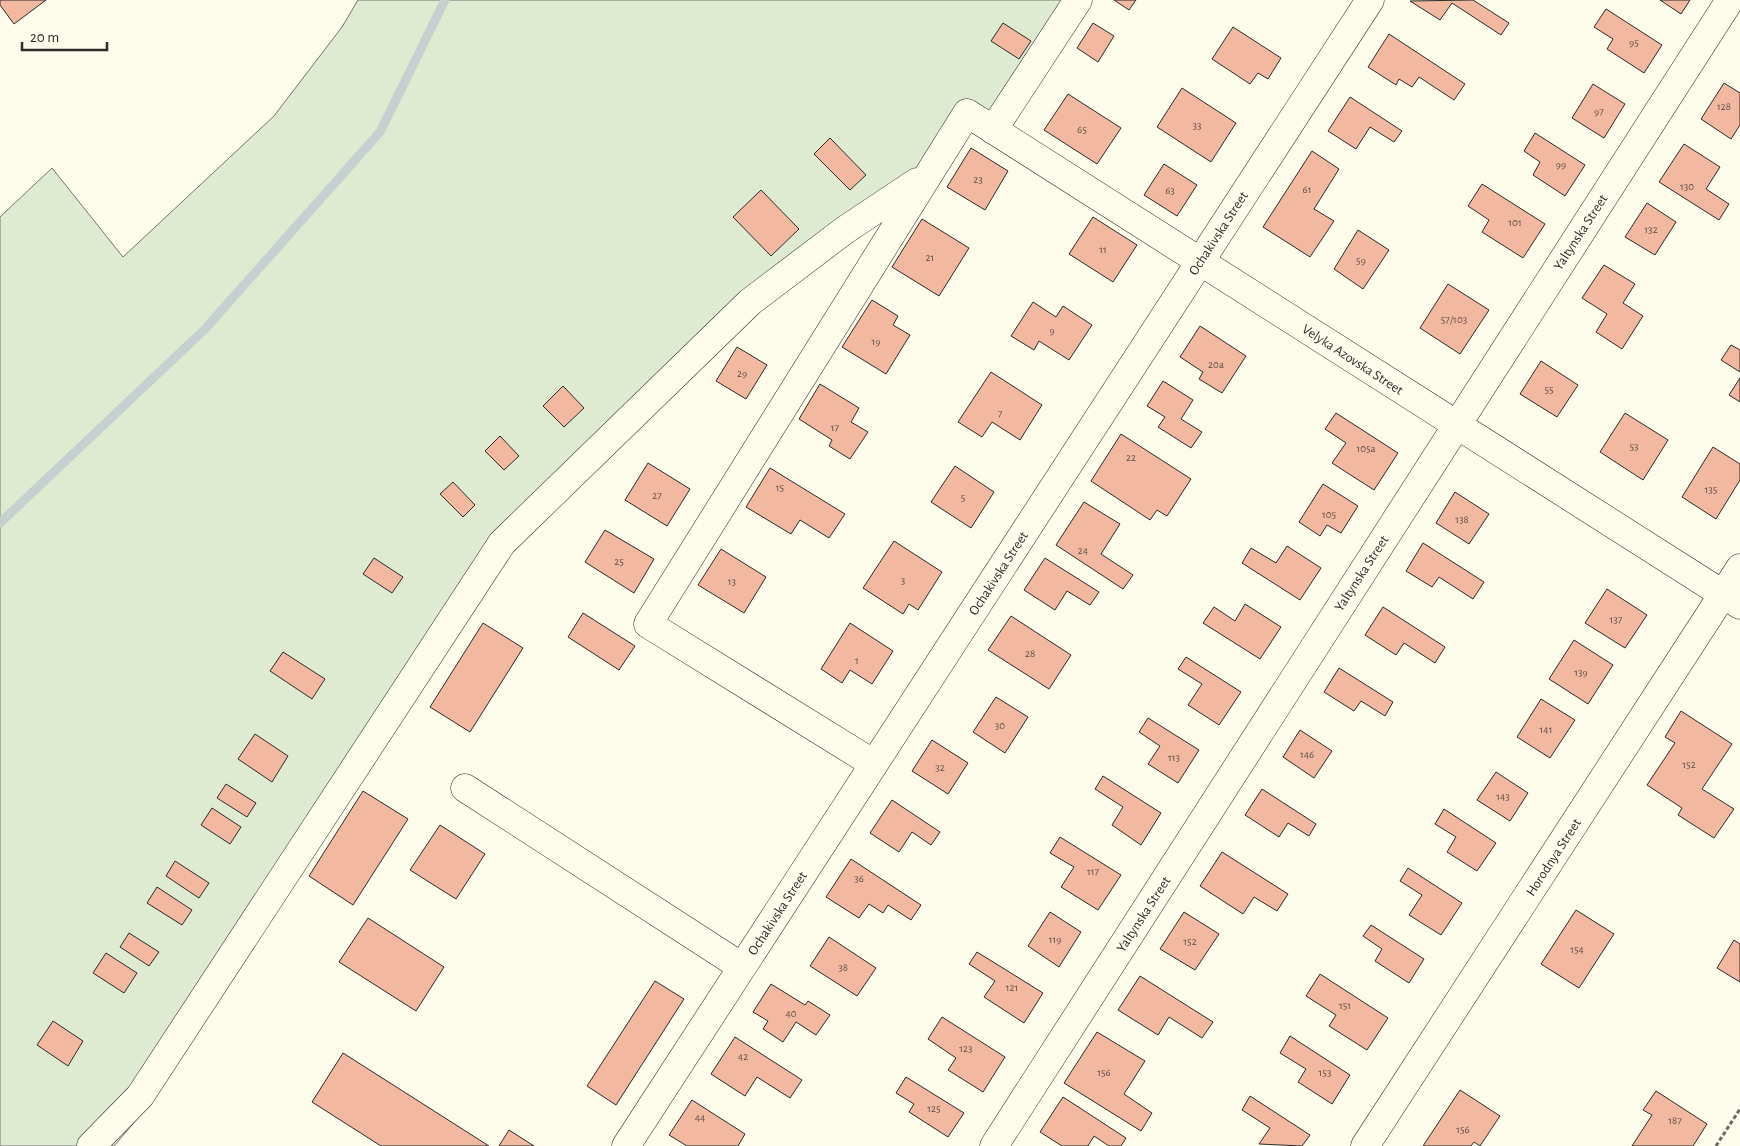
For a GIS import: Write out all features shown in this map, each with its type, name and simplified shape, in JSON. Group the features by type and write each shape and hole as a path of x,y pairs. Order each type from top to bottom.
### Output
{"street":[{"path":"993,130 1078,0"},
{"name":"Ochakivska Street","path":"626,1146 1370,0"},
{"name":"Yaltynska Street","path":"994,1146 1730,0"},
{"name":"Velyka Azovska Street","path":"925,177 967,112 1732,600"},
{"path":"874,764 648,624 925,177"},
{"path":"91,1146 140,1096 502,543 750,302 845,230 925,177"},
{"name":"Horodnya Street","path":"1365,1146 1732,600 1740,568"},
{"path":"465,788 742,967"}],"path":[{"path":"1716,1146 1740,1109"}],"green space":[{"path":"358,0 1067,0 990,119 966,103 895,211 758,310 508,555 150,1104 114,1146 0,1146 0,217 52,168 123,257 274,116 342,27"}],"building":[{"path":"0,0 46,0 14,24 0,5"},
{"path":"1114,0 1136,0 1129,10"},
{"path":"1473,0 1509,23 1501,35 1452,3 1440,20 1410,1"},
{"path":"1660,0 1690,0 1681,14"},
{"path":"1606,9 1662,45 1644,73 1607,49 1613,39 1594,27"},
{"path":"1003,23 1031,41 1019,59 991,41"},
{"path":"1093,23 1114,36 1098,62 1077,48"},
{"path":"1233,27 1281,58 1268,79 1258,73 1250,84 1212,59"},
{"path":"1389,34 1465,84 1454,100 1419,77 1412,87 1399,79 1396,85 1368,67"},
{"path":"1724,83 1740,93 1740,125 1731,139 1701,119"},
{"path":"1593,84 1625,104 1604,138 1572,118"},
{"path":"1182,88 1236,123 1211,162 1157,127"},
{"path":"1068,94 1121,128 1097,164 1044,130"},
{"path":"1350,97 1402,131 1394,142 1370,127 1356,149 1328,131"},
{"path":"1535,133 1585,165 1565,196 1533,175 1540,162 1524,151"},
{"path":"830,138 866,175 850,190 814,154"},
{"path":"1684,144 1720,167 1706,189 1729,204 1719,220 1659,182"},
{"path":"971,148 1008,171 985,210 947,187"},
{"path":"1312,151 1339,169 1314,209 1334,221 1310,257 1263,227"},
{"path":"1164,164 1197,185 1177,216 1144,195"},
{"path":"1482,184 1545,224 1523,258 1482,232 1489,220 1468,206"},
{"path":"761,190 799,229 771,256 733,217"},
{"path":"1647,203 1676,222 1655,255 1625,237"},
{"path":"1093,217 1137,245 1113,282 1069,254"},
{"path":"922,219 969,248 939,296 892,267"},
{"path":"1358,230 1389,250 1363,289 1334,269"},
{"path":"1604,265 1635,284 1623,303 1643,316 1622,349 1596,332 1607,314 1582,298"},
{"path":"1448,284 1489,310 1460,354 1420,328"},
{"path":"872,300 898,316 893,325 910,335 886,374 842,347"},
{"path":"1033,302 1056,317 1063,306 1092,325 1069,360 1039,341 1034,350 1011,336"},
{"path":"1200,326 1246,356 1222,393 1199,379 1203,372 1180,357"},
{"path":"1731,345 1740,350 1740,372 1721,360"},
{"path":"737,347 767,365 746,399 716,381"},
{"path":"1541,361 1578,385 1557,417 1520,394"},
{"path":"991,372 1042,405 1020,440 992,422 982,437 958,422"},
{"path":"1740,378 1740,402 1729,395"},
{"path":"1163,381 1193,400 1181,419 1202,432 1191,448 1158,427 1165,417 1147,406"},
{"path":"820,384 859,408 851,422 868,432 850,459 829,446 832,440 799,419"},
{"path":"563,386 584,408 564,427 543,406"},
{"path":"1336,413 1398,453 1374,490 1332,463 1346,443 1325,429"},
{"path":"1625,413 1668,440 1643,480 1600,452"},
{"path":"1121,434 1191,479 1167,516 1157,510 1150,520 1091,481"},
{"path":"500,436 519,456 504,470 485,451"},
{"path":"1713,447 1740,464 1740,480 1716,519 1682,497"},
{"path":"648,463 690,489 667,526 625,500"},
{"path":"955,466 994,492 971,528 931,502"},
{"path":"770,468 845,514 829,538 800,520 791,534 746,507"},
{"path":"453,482 475,505 463,517 440,494"},
{"path":"1323,484 1358,506 1341,533 1327,525 1320,536 1299,522"},
{"path":"1455,492 1489,514 1469,544 1436,523"},
{"path":"1084,502 1120,524 1101,554 1133,575 1123,589 1056,545"},
{"path":"605,530 654,559 634,593 585,562"},
{"path":"894,541 942,572 918,610 909,604 903,614 863,588"},
{"path":"1423,543 1484,582 1473,599 1439,577 1432,587 1406,571"},
{"path":"1287,546 1321,568 1300,600 1242,563 1251,548 1276,563"},
{"path":"721,549 766,577 744,613 698,585"},
{"path":"374,558 403,577 392,593 363,574"},
{"path":"1045,558 1099,592 1090,605 1067,591 1055,610 1024,590"},
{"path":"1607,589 1647,615 1625,648 1585,623"},
{"path":"1245,604 1281,627 1260,659 1203,623 1214,607 1235,621"},
{"path":"1383,607 1445,647 1435,663 1404,643 1396,655 1365,635"},
{"path":"583,613 635,646 619,670 568,637"},
{"path":"1011,616 1071,655 1049,689 988,650"},
{"path":"483,623 523,648 470,732 430,707"},
{"path":"850,623 893,651 872,684 850,670 842,683 821,669"},
{"path":"1574,640 1613,665 1588,704 1549,679"},
{"path":"283,652 325,679 312,699 270,671"},
{"path":"1186,657 1241,692 1219,725 1188,705 1202,684 1178,669"},
{"path":"1339,668 1393,702 1385,716 1361,701 1354,711 1324,692"},
{"path":"996,697 1028,717 1005,753 973,732"},
{"path":"1541,699 1575,720 1550,758 1517,737"},
{"path":"1681,711 1732,744 1702,789 1734,809 1714,838 1678,815 1682,808 1647,785 1675,743 1665,737"},
{"path":"1148,718 1199,750 1178,783 1148,764 1160,746 1139,732"},
{"path":"1300,730 1332,751 1314,778 1283,757"},
{"path":"255,734 288,756 272,782 238,759"},
{"path":"932,740 968,763 948,794 912,771"},
{"path":"1496,772 1528,793 1510,821 1477,800"},
{"path":"1103,776 1161,813 1141,845 1112,825 1123,807 1095,789"},
{"path":"226,784 256,803 247,817 217,798"},
{"path":"1262,789 1316,824 1309,836 1288,823 1279,837 1245,815"},
{"path":"363,791 408,819 353,905 309,876"},
{"path":"892,800 940,832 931,845 912,832 899,852 870,833"},
{"path":"212,808 241,827 230,844 201,825"},
{"path":"1444,809 1496,843 1477,871 1447,852 1456,837 1435,824"},
{"path":"440,825 485,854 456,899 410,870"},
{"path":"1060,837 1121,875 1098,910 1061,887 1074,867 1050,853"},
{"path":"1222,852 1288,894 1277,911 1254,897 1243,914 1200,886"},
{"path":"851,859 921,905 911,920 888,905 883,913 869,904 859,918 826,897"},
{"path":"175,861 209,883 199,898 166,876"},
{"path":"1408,868 1462,903 1441,935 1409,915 1422,895 1400,881"},
{"path":"157,887 192,910 182,925 147,903"},
{"path":"1576,910 1614,934 1579,988 1541,964"},
{"path":"1050,912 1081,932 1059,967 1028,946"},
{"path":"1184,912 1219,934 1195,970 1160,949"},
{"path":"368,918 444,967 416,1011 339,962"},
{"path":"1371,925 1424,959 1409,983 1375,961 1382,949 1363,936"},
{"path":"129,933 159,952 149,966 120,947"},
{"path":"829,937 876,968 857,996 810,966"},
{"path":"1734,940 1740,944 1740,982 1717,968"},
{"path":"977,952 1043,993 1024,1023 984,997 995,981 969,964"},
{"path":"106,953 137,973 124,993 93,973"},
{"path":"1320,974 1388,1018 1367,1050 1329,1026 1336,1015 1306,996"},
{"path":"1140,976 1213,1022 1202,1038 1169,1017 1158,1035 1118,1010"},
{"path":"655,981 684,999 616,1105 587,1086"},
{"path":"771,984 805,1005 808,1001 830,1015 816,1035 796,1022 783,1042 763,1029 768,1021 753,1012"},
{"path":"942,1017 1005,1057 983,1092 948,1070 956,1058 928,1039"},
{"path":"53,1021 83,1041 68,1066 37,1045"},
{"path":"1097,1032 1145,1061 1124,1094 1152,1113 1141,1131 1064,1083"},
{"path":"1290,1036 1350,1075 1332,1104 1298,1082 1306,1069 1280,1053"},
{"path":"735,1037 802,1080 790,1098 757,1077 745,1096 711,1074"},
{"path":"343,1053 489,1146 381,1146 312,1102"},
{"path":"906,1077 964,1113 948,1137 909,1112 914,1104 896,1093"},
{"path":"1460,1090 1500,1116 1480,1146 1474,1142 1471,1146 1423,1146"},
{"path":"1656,1091 1707,1124 1693,1146 1632,1146 1652,1115 1643,1110"},
{"path":"1250,1096 1310,1135 1302,1146 1259,1144 1270,1128 1242,1110"},
{"path":"1063,1097 1126,1138 1121,1146 1109,1146 1094,1136 1088,1146 1062,1146 1040,1132"},
{"path":"692,1100 745,1134 738,1146 687,1146 669,1135"},
{"path":"509,1130 534,1146 499,1146"}],"waterway":[{"path":"0,523 205,329 380,132 445,0"}]}
